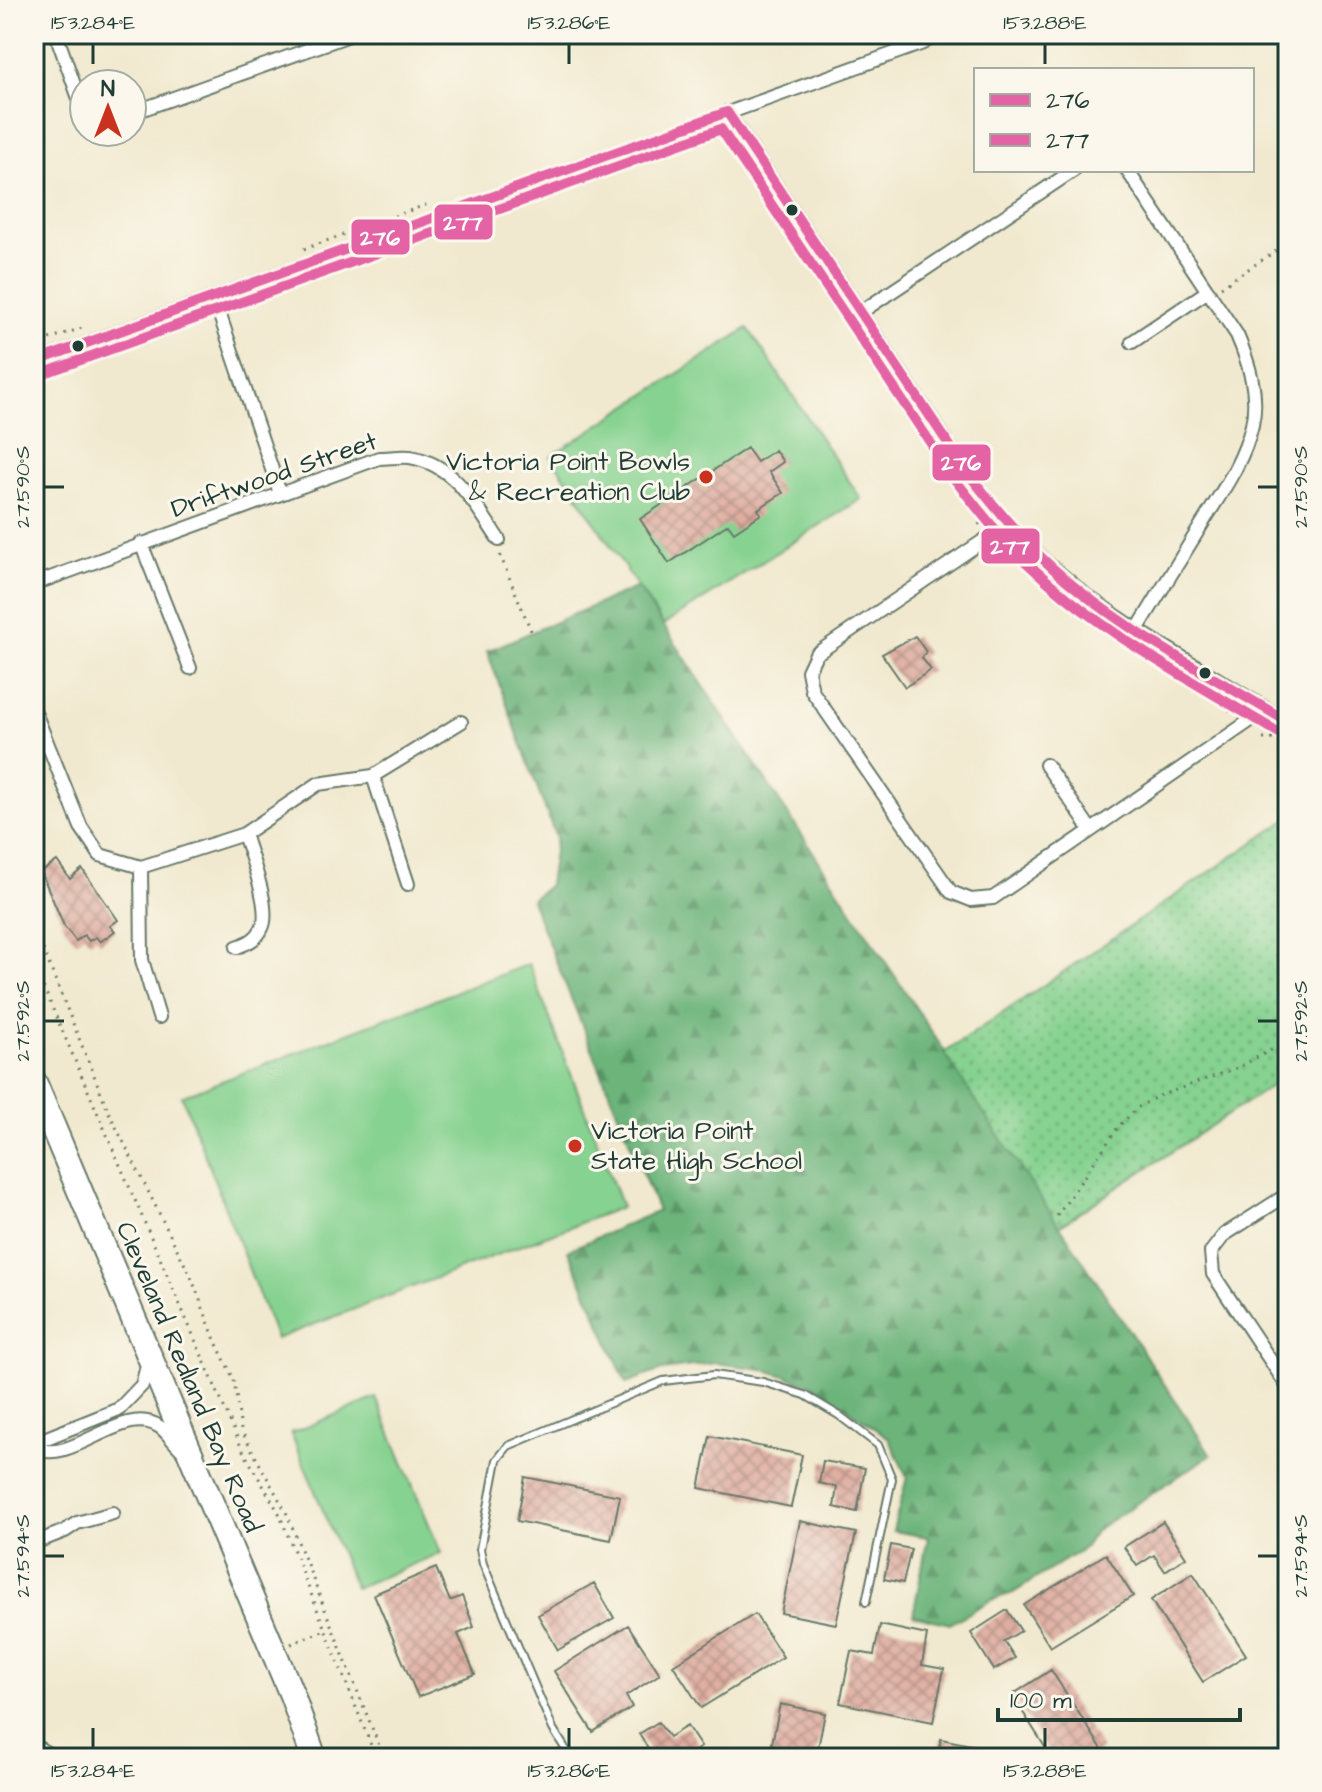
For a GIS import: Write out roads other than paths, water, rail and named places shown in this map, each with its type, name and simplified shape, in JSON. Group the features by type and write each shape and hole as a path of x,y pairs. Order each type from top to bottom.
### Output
{"highway":[{"name":"Cleveland Redland Bay Road","path":"34,1082 274,1651 314,1758"},
{"name":"Cleveland Redland Bay Road","path":"292,1695 328,1758"}],"street":[{"path":"56,34 68,68"},
{"path":"148,107 352,34"},
{"path":"34,362 923,43 938,34"},
{"path":"727,112 968,473 1008,524 1046,562 1088,597 1288,722"},
{"path":"861,312 1071,172"},
{"path":"1128,172 1237,335 1249,363 1253,395 1253,423 1244,450 1137,630"},
{"path":"1132,342 1209,293"},
{"path":"214,298 280,493"},
{"name":"Driftwood Street","path":"34,584 379,458 410,457 436,465 461,484 499,540"},
{"path":"1008,524 816,654 808,671 812,691 951,892 971,900 993,898 1267,709"},
{"path":"141,543 190,668"},
{"path":"34,710 87,836 100,855 141,867 244,834 318,784 373,776 461,722"},
{"path":"1046,765 1091,830"},
{"path":"373,776 408,884"},
{"path":"237,947 253,941 264,926 265,909 244,834"},
{"path":"141,867 142,960 159,1017"},
{"path":"1288,1194 1224,1235 1211,1252 1213,1274 1288,1387"},
{"path":"34,1445 119,1409 142,1385 148,1372 149,1352"},
{"path":"34,1445 51,1451 68,1448 119,1426 140,1423 161,1428 194,1459"},
{"path":"34,1543 77,1523 113,1513"}],"lane":[{"path":"571,1758 553,1729 483,1564 480,1549 497,1460 508,1446 663,1381 714,1375 763,1382 805,1395 840,1416 878,1445 892,1479 866,1602"},
{"path":"34,1742 62,1758"}],"place":[{"name":"Victoria Point Bowls & Recreation Club","path":"706,477"},
{"name":"Victoria Point State High School","path":"575,1146"}]}
